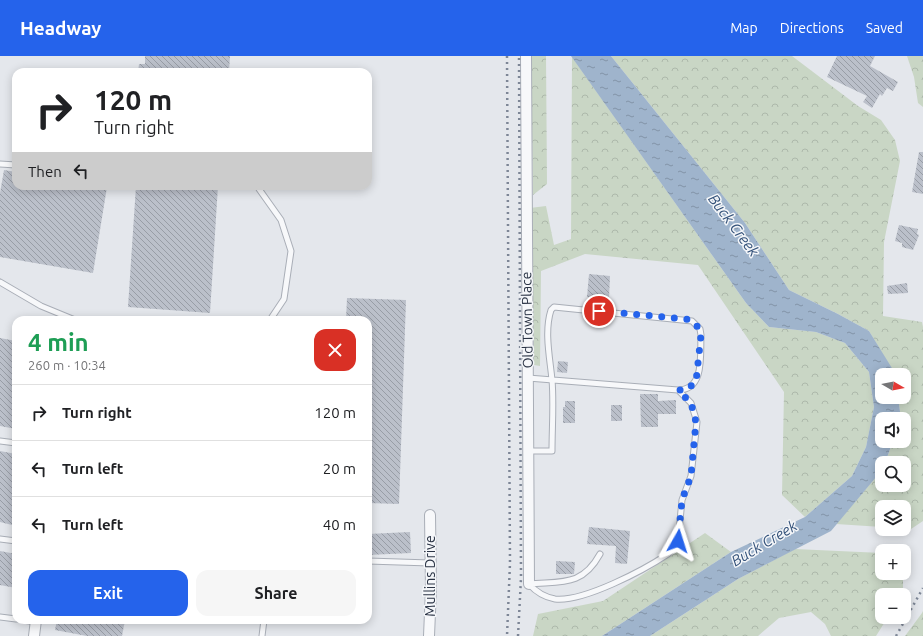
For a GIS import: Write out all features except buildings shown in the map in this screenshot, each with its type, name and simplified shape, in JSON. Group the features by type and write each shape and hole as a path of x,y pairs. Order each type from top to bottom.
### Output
{"street":[{"name":"Old Town Place","path":"526,56 529,584"},
{"name":"Mullins Drive","path":"429,636 430,515"},
{"path":"34,636 36,624"}],"lane":[{"path":"0,164 12,165"},
{"path":"260,190 281,220 291,251 284,299 273,316"},
{"path":"0,282 41,306 65,316"},
{"path":"528,378 552,380 678,390 686,390 692,387 696,382 698,375 701,335 700,329 692,321 557,306 551,310 549,316 549,364 552,380 552,451 528,451"},
{"path":"529,584 536,592 555,599 568,598 614,582 659,560 675,547 678,541 682,500 691,476 696,422 691,403 678,390"},
{"path":"0,441 12,442"},
{"path":"0,539 12,540"},
{"path":"529,584 567,582 578,578 593,567 600,554"},
{"path":"372,561 430,563"},
{"path":"0,617 12,618"},
{"path":"262,636 264,624"}],"green space":[{"path":"531,56 546,56 547,184 533,195"},
{"path":"611,56 792,56 858,106 881,120 895,140 900,161 884,242 883,316 922,322 923,327 923,521 911,529 911,500 875,500 875,527 836,524 875,478 875,492 911,492 911,456 888,456 890,448 911,448 911,412 900,412 899,404 911,404 911,368 891,368 869,331 789,290 745,223"},
{"path":"907,56 923,56 923,107 918,103 914,77"},
{"path":"572,57 746,303 769,327 816,332 845,343 869,372 874,407 866,447 852,476 805,517 782,495 784,392 698,265 585,254 541,271 540,366 534,365 530,208 546,206 554,245 571,239"},
{"path":"705,533 731,552 602,636 533,636 538,614 603,601"},
{"path":"795,549 875,553 875,580 903,580 903,588 875,588 875,624 884,624 876,636 831,636 825,624 811,612 779,618 758,636 650,636 738,579"},
{"path":"923,611 923,636 905,636 922,613"}],"water":[{"name":"Buck Creek","path":"571,56 611,56 745,223 789,290 869,331 892,368 875,368 875,404 899,404 900,412 875,412 875,448 890,448 888,456 875,456 875,478 831,531 738,579 650,636 602,636 731,552 805,517 852,476 866,447 874,407 869,372 845,343 816,332 769,327 746,303"}],"railway":[{"path":"507,56 510,563 507,636"},
{"path":"518,636 521,578 519,56"},
{"path":"896,636 923,588"}],"route":[{"path":"599,311 686,319 692,321 700,329 701,335 698,375 696,382 692,387 686,390 678,390 691,403 696,422 691,476 682,500 678,541"}]}
